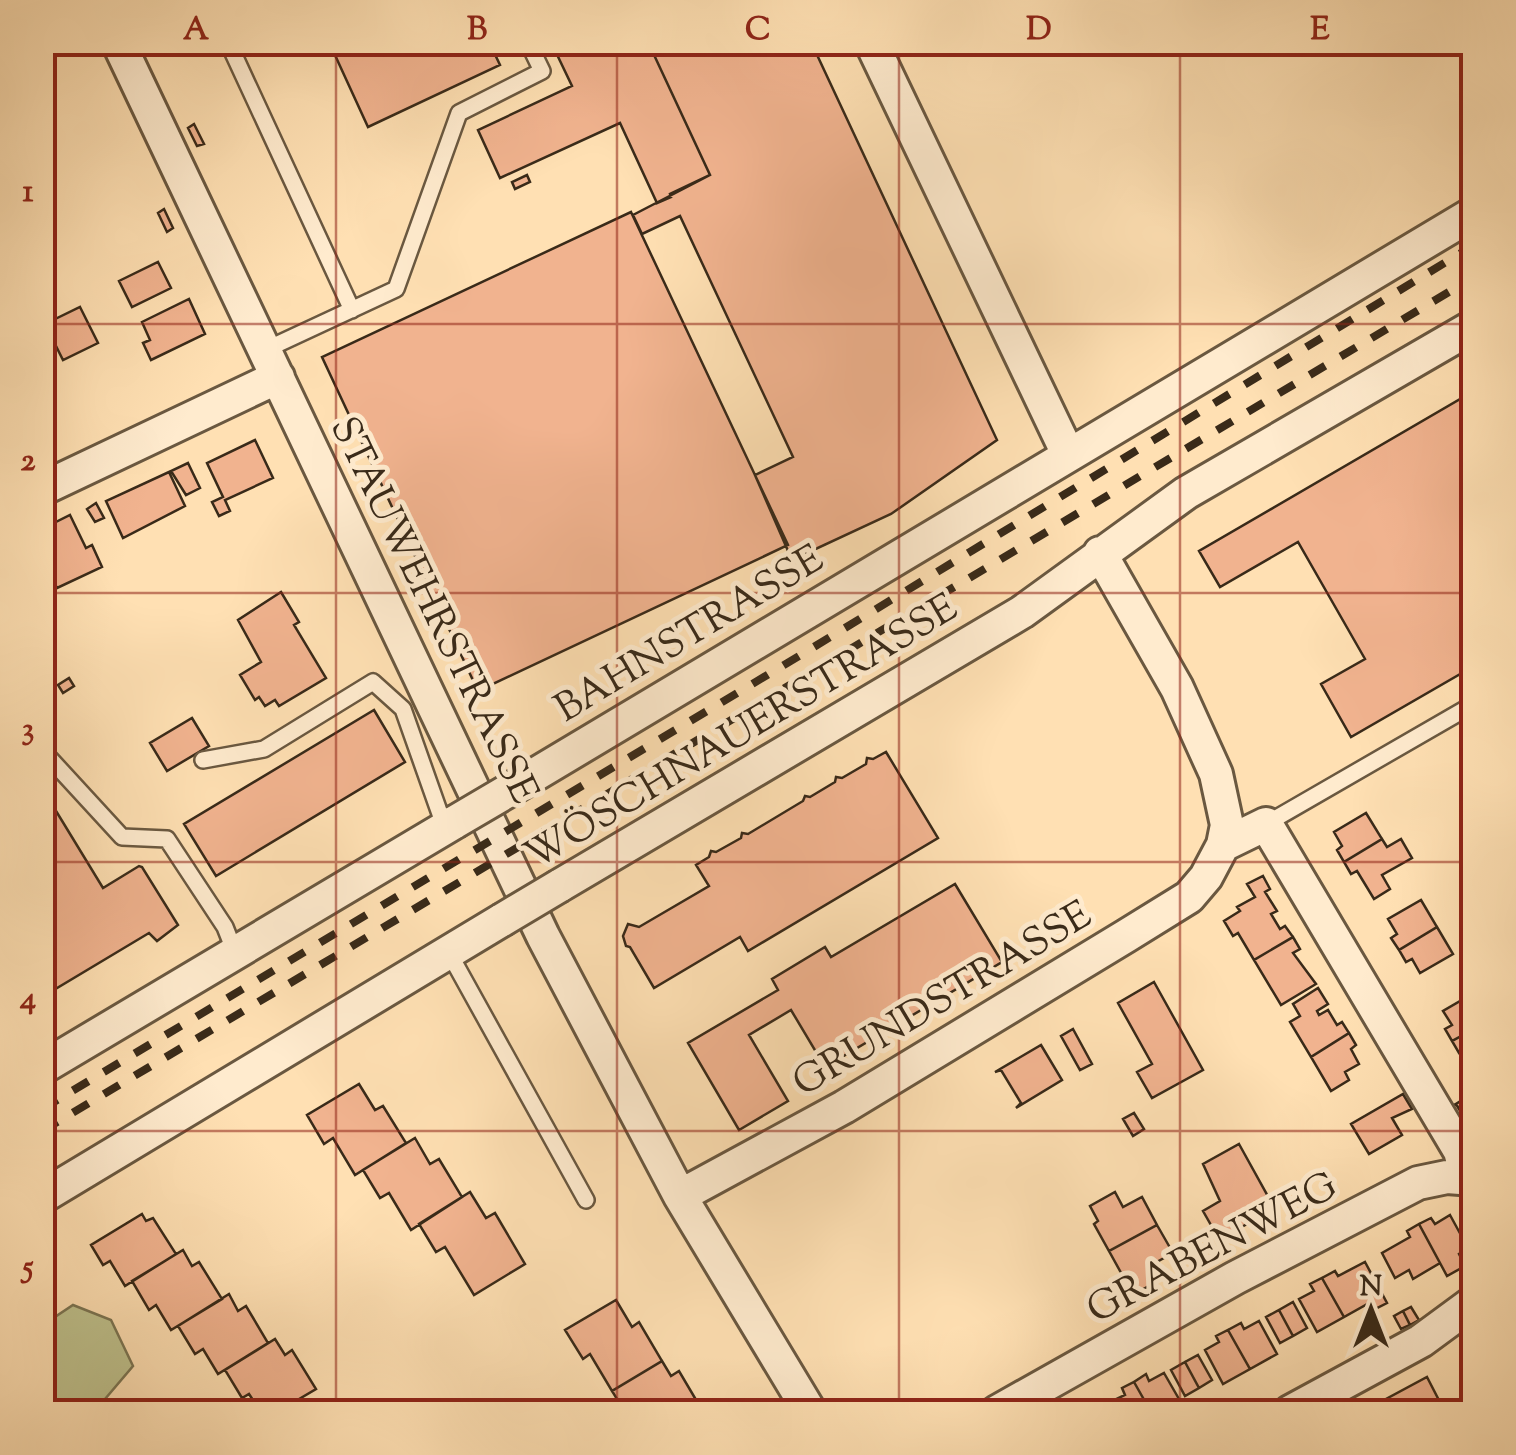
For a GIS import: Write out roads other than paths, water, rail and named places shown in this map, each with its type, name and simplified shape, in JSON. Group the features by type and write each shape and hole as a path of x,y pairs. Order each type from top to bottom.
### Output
{"street":[{"name":"STAUWEHRSTRASSE","path":"118,42 543,936 680,1196 810,1412"},
{"path":"872,42 1068,454"},
{"name":"BAHNSTRASSE","path":"42,1068 1474,213"},
{"name":"WÖSCHNAUERSTRASSE","path":"42,1197 1022,612 1186,493 1474,326"},
{"path":"42,489 272,363"},
{"path":"1100,554 1177,688 1216,774 1227,825 1223,845"},
{"path":"1223,845 1266,824 1460,1151 1470,1179"},
{"name":"GRUNDSTRASSE","path":"680,1196 844,1107 1189,897 1206,877 1223,845"},
{"name":"GRABENWEG","path":"997,1412 1235,1278 1418,1183 1448,1177 1470,1179"},
{"path":"1290,1412 1421,1341 1474,1302"}],"lane":[{"path":"228,42 352,310"},
{"path":"272,363 352,310 396,289 460,112 542,71 528,42"},
{"path":"203,760 264,750 373,682 403,709 450,825"},
{"path":"1266,824 1474,704"},
{"path":"42,750 122,837 167,839 225,927 236,955"},
{"path":"448,952 586,1200"}],"railway":[{"path":"42,1109 799,656 1474,245"},
{"path":"42,1131 1474,277"}]}
